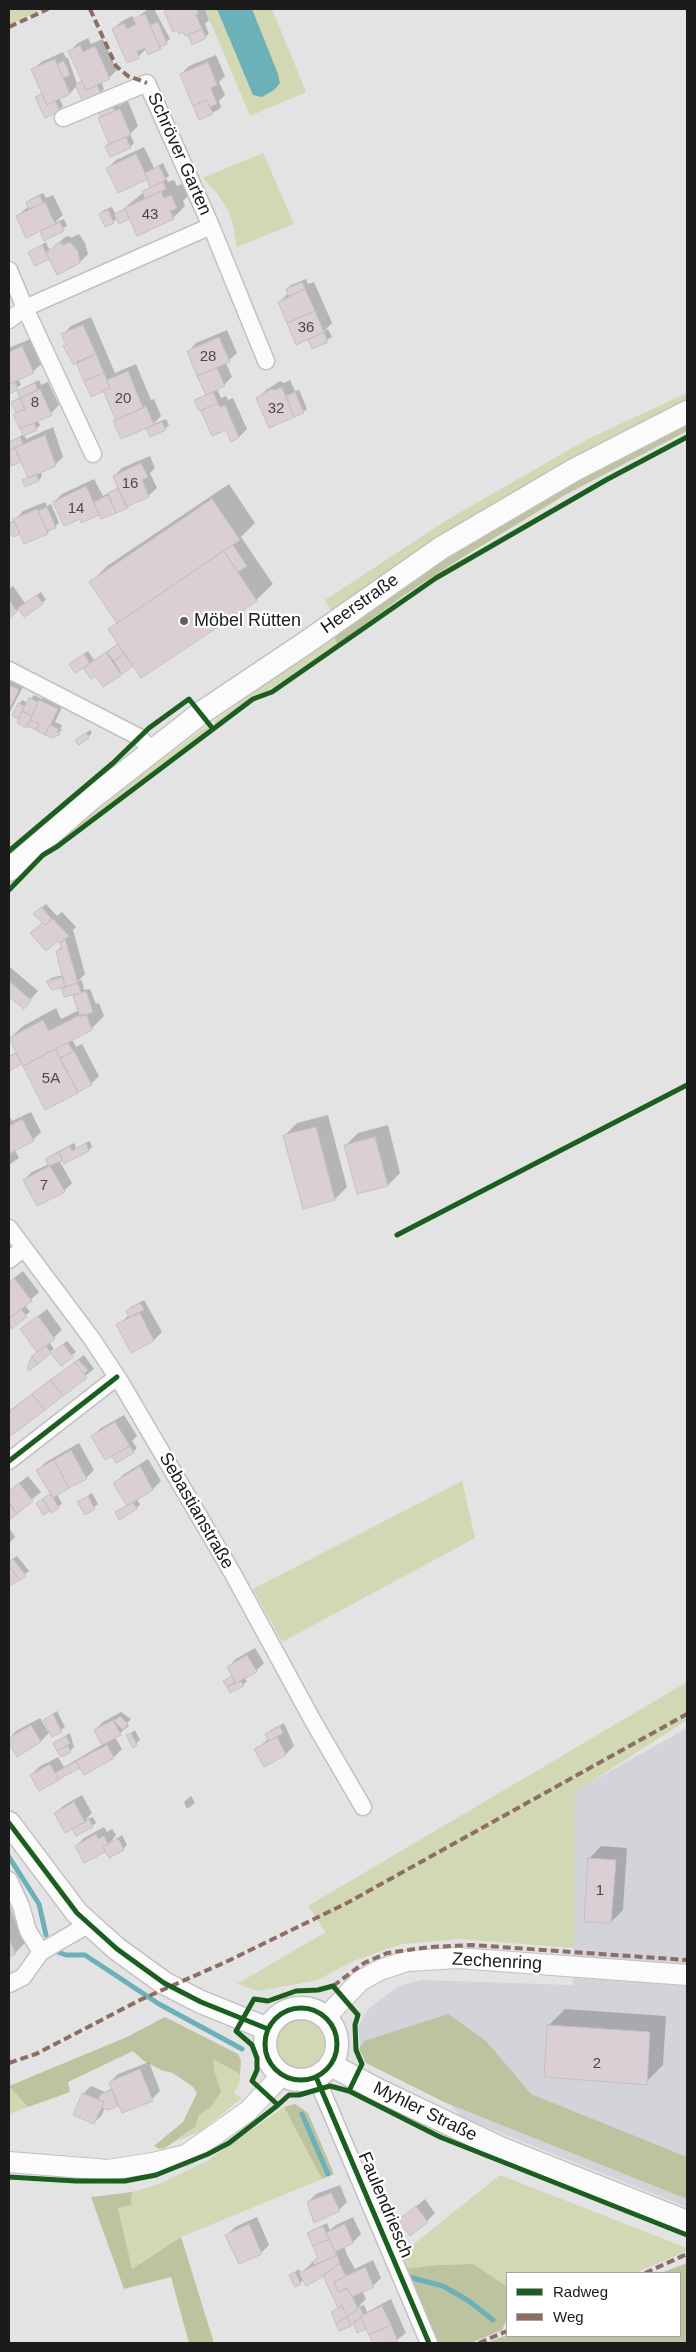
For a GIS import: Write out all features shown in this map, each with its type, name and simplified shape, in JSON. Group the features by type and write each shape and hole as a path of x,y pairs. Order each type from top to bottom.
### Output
{"main road":[{"name":"Heerstraße","path":"9,870 44,837 201,713 307,642 441,548 574,470 687,412"},
{"path":"9,1823 77,1913 117,1949 164,1982 201,2002 268,2029"},
{"path":"296,2008 310,2008 326,2017 333,2026 337,2036 338,2047 324,2071 299,2080 282,2075 272,2065 266,2053 268,2029 282,2012 296,2008"},
{"name":"Myhler Straße","path":"324,2071 380,2092 500,2148 687,2222"}],"street":[{"name":"Schröver Garten","path":"63,118 147,83 211,226 266,361"},
{"name":"Schröver Garten","path":"9,320 24,308 211,226"},
{"path":"9,270 24,308 93,454"},
{"path":"9,670 139,737 153,752"},
{"name":"Sebastianstraße","path":"9,1228 92,1339 117,1377 232,1574 313,1722 363,1808"},
{"path":"9,1260 24,1248"},
{"path":"9,1461 117,1377"},
{"path":"9,1880 21,1906 28,1931 41,1952"},
{"path":"9,1984 23,1977 41,1952 89,1924"},
{"name":"Zechenring","path":"326,2017 360,1982 380,1970 408,1961 458,1958 687,1975"},
{"name":"Faulendriesch","path":"324,2071 429,2343"},
{"path":"9,2162 108,2170 153,2163 186,2155 248,2111 282,2075"}],"shaded area":[{"path":"687,1728 687,2207 461,2117 451,2105 368,2062 360,2047 358,2026 368,2009 382,1998 401,1985 422,1980 573,1985 575,1791"}],"green space":[{"path":"9,9 42,9 9,25"},
{"path":"205,9 272,9 306,92 250,116"},
{"path":"263,153 294,224 237,247 232,220 228,210 217,193 203,178"},
{"path":"687,393 687,404 332,613 325,600 447,520 586,440"},
{"path":"687,421 687,431 565,495 463,557 403,596 337,645 334,634 475,536"},
{"path":"334,634 337,645 216,725 214,721"},
{"path":"207,726 209,731 74,834 62,839 137,778"},
{"path":"462,1481 475,1538 282,1642 253,1589"},
{"path":"687,1682 687,1720 575,1792 574,1948 460,1939 402,1944 353,1961 318,1980 258,1991 237,1984 326,1932 308,1906"},
{"path":"448,2014 486,2041 531,2094 687,2157 687,2199 444,2102 366,2063 359,2049 364,2041"},
{"path":"165,2017 238,2054 241,2060 240,2074 213,2059 214,2070 221,2092 211,2107 199,2115 195,2127 165,2148 159,2149 154,2146 183,2122 197,2093 193,2087 173,2073 161,2070 144,2061 133,2051 68,2082 70,2092 28,2107 9,2086 127,2037"},
{"path":"302,2017 316,2021 324,2029 328,2043 324,2057 316,2065 302,2069 288,2065 280,2057 276,2043 280,2029 288,2021"},
{"path":"213,2058 240,2074 240,2081 234,2093 242,2098 202,2130 175,2142 195,2127 199,2115 211,2107 221,2092 214,2070"},
{"path":"9,2086 28,2107 9,2114"},
{"path":"295,2104 308,2113 334,2174 322,2179 284,2107"},
{"path":"284,2107 322,2179 181,2237 132,2269 118,2208 131,2205 132,2192 159,2184 207,2161"},
{"path":"500,2175 687,2248 687,2251 637,2272 506,2272 506,2288 473,2264 439,2265 395,2270 390,2263"},
{"path":"132,2192 131,2205 118,2208 132,2269 181,2237 214,2343 189,2343 171,2277 124,2289 91,2197"},
{"path":"687,2263 687,2343 486,2343 506,2335 506,2337 681,2337 681,2272 664,2272"},
{"path":"473,2264 505,2285 506,2321 502,2330 471,2343 429,2343 395,2270 439,2265"}],"water":[{"path":"217,9 252,9 278,74 280,83 274,90 262,97 253,95"}],"building":[{"path":"169,9 194,9 199,12 196,15 202,29 185,36 183,32 179,34 177,30 173,32 164,11"},
{"path":"145,14 161,49 148,55 145,48 137,51 139,58 127,63 112,29 124,23 127,29 136,24 133,19"},
{"path":"158,22 167,44 160,47 150,25"},
{"path":"202,29 206,38 192,45 188,35"},
{"path":"80,45 83,52 95,46 110,79 86,90 68,51"},
{"path":"55,59 70,94 47,105 31,69"},
{"path":"64,61 70,75 63,78 57,64"},
{"path":"208,62 217,85 211,88 217,104 210,107 207,100 193,106 180,74"},
{"path":"82,81 86,90 97,85 101,94 83,102 75,85"},
{"path":"42,94 47,105 55,101 60,111 45,118 35,97"},
{"path":"110,100 115,111 101,117 96,107"},
{"path":"207,100 213,114 199,120 193,106"},
{"path":"120,109 131,135 109,144 98,118"},
{"path":"126,137 131,148 110,157 105,146"},
{"path":"136,154 148,179 118,193 106,168"},
{"path":"159,166 166,180 150,188 145,173"},
{"path":"163,182 166,189 145,199 142,191"},
{"path":"161,191 164,198 171,195 177,208 170,211 174,219 137,236 125,208"},
{"path":"40,196 43,203 29,209 26,202"},
{"path":"45,202 55,224 26,238 16,216"},
{"path":"125,209 129,219 119,224 114,214"},
{"path":"108,210 114,223 105,227 99,214"},
{"path":"60,222 64,231 44,241 40,231"},
{"path":"70,242 78,251 80,263 57,275 46,253 58,243 63,245"},
{"path":"42,245 49,259 35,266 28,252"},
{"path":"302,282 305,289 289,296 286,289"},
{"path":"305,289 315,311 287,323 278,302"},
{"path":"315,311 324,332 296,345 287,323"},
{"path":"83,325 96,354 74,365 63,346 66,345 61,334"},
{"path":"324,332 328,342 312,349 308,339"},
{"path":"219,337 230,362 197,376 187,351"},
{"path":"22,346 34,373 9,384 9,352"},
{"path":"96,354 104,373 84,381 76,362"},
{"path":"217,368 225,386 206,395 197,376"},
{"path":"128,371 143,408 116,420 103,391 110,388 107,380"},
{"path":"104,373 110,388 91,397 84,381"},
{"path":"15,382 18,390 9,394 9,384"},
{"path":"35,383 38,390 20,398 17,391"},
{"path":"282,387 294,417 269,428 256,398 271,389 275,390"},
{"path":"40,389 52,415 20,429 13,414 25,409 20,398"},
{"path":"213,392 218,403 199,411 194,400"},
{"path":"295,392 304,413 294,417 286,396"},
{"path":"20,398 25,409 16,413 11,402"},
{"path":"218,403 220,407 225,405 239,438 231,442 226,430 212,436 201,411"},
{"path":"146,406 154,425 121,439 113,421"},
{"path":"162,422 166,430 150,437 146,428"},
{"path":"34,423 37,430 23,436 20,428"},
{"path":"45,435 56,466 28,478 15,448"},
{"path":"20,437 23,444 9,450 9,442"},
{"path":"15,448 21,462 11,466 9,450"},
{"path":"141,463 148,477 142,480 149,497 126,507 113,476"},
{"path":"36,474 39,481 25,487 22,480"},
{"path":"86,486 99,515 81,523 80,519 64,526 53,502"},
{"path":"118,488 128,508 116,513 108,493"},
{"path":"108,495 116,513 101,519 94,502"},
{"path":"212,499 240,540 117,623 89,582"},
{"path":"47,507 56,528 47,531 38,511"},
{"path":"37,509 48,534 24,544 13,519"},
{"path":"14,522 20,534 13,537 9,531 9,524"},
{"path":"233,545 247,566 238,572 224,551"},
{"path":"224,551 257,601 141,678 108,629"},
{"path":"37,595 43,604 24,617 18,608"},
{"path":"9,599 17,612 9,618"},
{"path":"118,644 124,654 114,661 107,652"},
{"path":"106,652 121,675 103,687 95,676 91,679 83,668"},
{"path":"84,654 90,664 75,673 69,664"},
{"path":"124,654 133,666 122,674 114,661"},
{"path":"9,685 19,690 10,708 9,707"},
{"path":"29,698 38,702 32,716 22,711"},
{"path":"39,700 58,709 45,735 36,730 39,724 30,720"},
{"path":"18,703 24,706 18,719 12,716"},
{"path":"22,711 32,716 26,728 17,723"},
{"path":"30,720 39,724 36,730 27,726"},
{"path":"50,725 59,729 57,732 60,734 53,738 45,735"},
{"path":"86,733 89,738 79,745 75,740"},
{"path":"41,907 52,919 45,925 33,914"},
{"path":"53,919 69,936 60,943 58,941 46,951 30,933 43,922 45,925"},
{"path":"65,939 78,983 65,987 56,951 62,949 60,943"},
{"path":"63,977 65,987 52,990 46,981"},
{"path":"9,981 31,1000 24,1009 9,997"},
{"path":"78,983 81,993 64,997 61,988"},
{"path":"86,991 93,1012 80,1017 73,996"},
{"path":"86,1014 92,1030 23,1066 9,1038 43,1020 49,1031 80,1015"},
{"path":"68,1043 73,1051 60,1058 55,1049"},
{"path":"55,1049 78,1093 45,1110 23,1066"},
{"path":"74,1051 92,1085 78,1092 60,1058"},
{"path":"16,1053 22,1064 9,1071 9,1057"},
{"path":"22,1119 34,1141 9,1154 9,1126"},
{"path":"316,1127 335,1200 303,1209 283,1135"},
{"path":"375,1137 388,1186 357,1194 344,1145"},
{"path":"86,1143 89,1151 64,1164 59,1152 70,1146 72,1151"},
{"path":"59,1152 63,1160 49,1166 45,1159"},
{"path":"50,1166 65,1192 37,1206 23,1180"},
{"path":"14,1278 32,1301 11,1317 9,1314 9,1282"},
{"path":"140,1303 144,1310 129,1317 126,1311"},
{"path":"21,1309 27,1317 11,1329 9,1319"},
{"path":"140,1313 154,1341 131,1353 116,1324"},
{"path":"38,1316 55,1339 37,1352 20,1329"},
{"path":"63,1344 73,1357 61,1366 51,1354"},
{"path":"46,1346 51,1353 38,1364 32,1356"},
{"path":"32,1356 38,1364 29,1371 27,1368"},
{"path":"78,1360 88,1370 84,1374 75,1362"},
{"path":"75,1362 87,1378 63,1396 50,1380"},
{"path":"50,1380 63,1396 45,1410 32,1394"},
{"path":"32,1394 45,1410 9,1437 9,1412"},
{"path":"115,1422 130,1446 105,1460 91,1436"},
{"path":"130,1446 134,1453 116,1463 112,1456"},
{"path":"71,1450 87,1479 69,1488 54,1460"},
{"path":"54,1460 69,1488 53,1498 36,1470"},
{"path":"140,1466 153,1490 127,1506 113,1483"},
{"path":"19,1483 33,1501 17,1514 9,1503 9,1491"},
{"path":"51,1494 59,1508 51,1513 43,1498"},
{"path":"88,1496 95,1509 85,1515 77,1502"},
{"path":"43,1499 50,1511 43,1515 36,1503"},
{"path":"133,1502 137,1509 119,1520 115,1512"},
{"path":"9,1503 17,1514 9,1520"},
{"path":"13,1559 26,1576 20,1580 9,1566 9,1562"},
{"path":"9,1566 20,1580 9,1586"},
{"path":"247,1655 257,1672 236,1683 227,1667"},
{"path":"232,1676 235,1682 227,1687 223,1681"},
{"path":"241,1681 244,1686 230,1693 227,1687"},
{"path":"53,1714 62,1732 52,1737 43,1720"},
{"path":"120,1716 128,1724 123,1730 114,1721"},
{"path":"113,1720 121,1735 102,1745 94,1730"},
{"path":"31,1725 41,1742 17,1757 9,1743 9,1738"},
{"path":"280,1726 283,1733 269,1741 265,1734"},
{"path":"131,1733 137,1745 133,1748 126,1735"},
{"path":"66,1736 70,1744 57,1751 53,1743"},
{"path":"277,1737 286,1755 264,1767 254,1749"},
{"path":"67,1745 71,1752 61,1757 57,1751"},
{"path":"107,1745 114,1758 84,1775 76,1761"},
{"path":"76,1761 80,1768 59,1779 55,1773"},
{"path":"50,1764 59,1780 39,1791 30,1775"},
{"path":"74,1802 85,1822 65,1833 54,1813"},
{"path":"89,1819 93,1827 76,1836 72,1829"},
{"path":"96,1834 98,1839 104,1836 108,1844 103,1847 105,1852 84,1863 75,1846"},
{"path":"118,1838 124,1850 109,1858 103,1847"},
{"path":"588,1858 616,1860 611,1923 584,1922"},
{"path":"9,1939 16,1954 9,1957"},
{"path":"547,2025 650,2032 647,2085 544,2077"},
{"path":"140,2069 153,2101 122,2113 109,2082"},
{"path":"112,2090 118,2106 108,2110 101,2107 104,2102 98,2100 101,2094"},
{"path":"82,2093 104,2102 94,2124 73,2115"},
{"path":"331,2193 340,2211 314,2223 307,2202"},
{"path":"416,2206 428,2222 410,2236 398,2220"},
{"path":"249,2224 262,2254 239,2264 225,2235"},
{"path":"345,2224 353,2243 335,2252 326,2233"},
{"path":"323,2226 329,2239 313,2246 307,2233"},
{"path":"329,2239 337,2255 314,2265 313,2261 318,2258 313,2246"},
{"path":"337,2255 340,2263 306,2286 299,2273"},
{"path":"339,2263 346,2276 334,2282 338,2292 347,2288 358,2308 347,2317 342,2306 338,2308 323,2276"},
{"path":"365,2267 374,2287 352,2297 347,2288 338,2292 334,2282"},
{"path":"295,2272 301,2284 295,2287 289,2275"},
{"path":"342,2306 347,2317 336,2324 331,2312"},
{"path":"382,2306 391,2325 369,2335 360,2316"},
{"path":"360,2307 363,2315 351,2326 347,2317"},
{"path":"347,2317 351,2326 339,2331 336,2324"},
{"path":"361,2318 366,2329 357,2333 353,2322"},
{"path":"391,2325 398,2342 373,2343 369,2335"}],"waterway":[{"path":"9,1857 39,1904 46,1935"},
{"path":"55,1951 66,1955 85,1955 159,2004 242,2049"},
{"path":"302,2114 328,2174"},
{"path":"409,2277 443,2286 469,2301 493,2320"}],"marked path":[{"path":"9,27 48,9"},
{"path":"90,9 116,66 128,76 147,83"},
{"path":"9,2063 36,2054 140,2000 230,1960 347,1903 687,1714"},
{"path":"333,1986 364,1963 387,1953 430,1947 472,1945 687,1960"},
{"path":"647,2272 687,2254"},
{"path":"479,2343 506,2331"}],"cycle path":[{"path":"9,890 43,855 58,846 253,699 272,692 436,578 606,480 687,437"},
{"path":"9,851 113,763 149,728 189,699 213,729"},
{"path":"397,1235 687,1085"},
{"path":"9,1461 117,1377"},
{"path":"9,1823 77,1913 117,1949 164,1983 201,2002 268,2029"},
{"path":"349,2091 362,2064 356,2050 355,2025 358,2015 333,1986 318,1990 296,1991 268,2001 254,1999 236,2031 252,2045 257,2058 257,2070 252,2081 278,2105 289,2095 299,2095 330,2086 349,2091 440,2137 687,2235"},
{"path":"294,2008 308,2008 327,2018 337,2037 337,2044 337,2051 327,2070 308,2080 294,2080 275,2070 265,2051 265,2037 275,2018 294,2008"},
{"path":"316,2077 429,2343"},
{"path":"9,2177 76,2181 125,2181 156,2175 208,2154 229,2143 278,2105"}],"place":[{"name":"Möbel Rütten","path":"184,621"}]}
